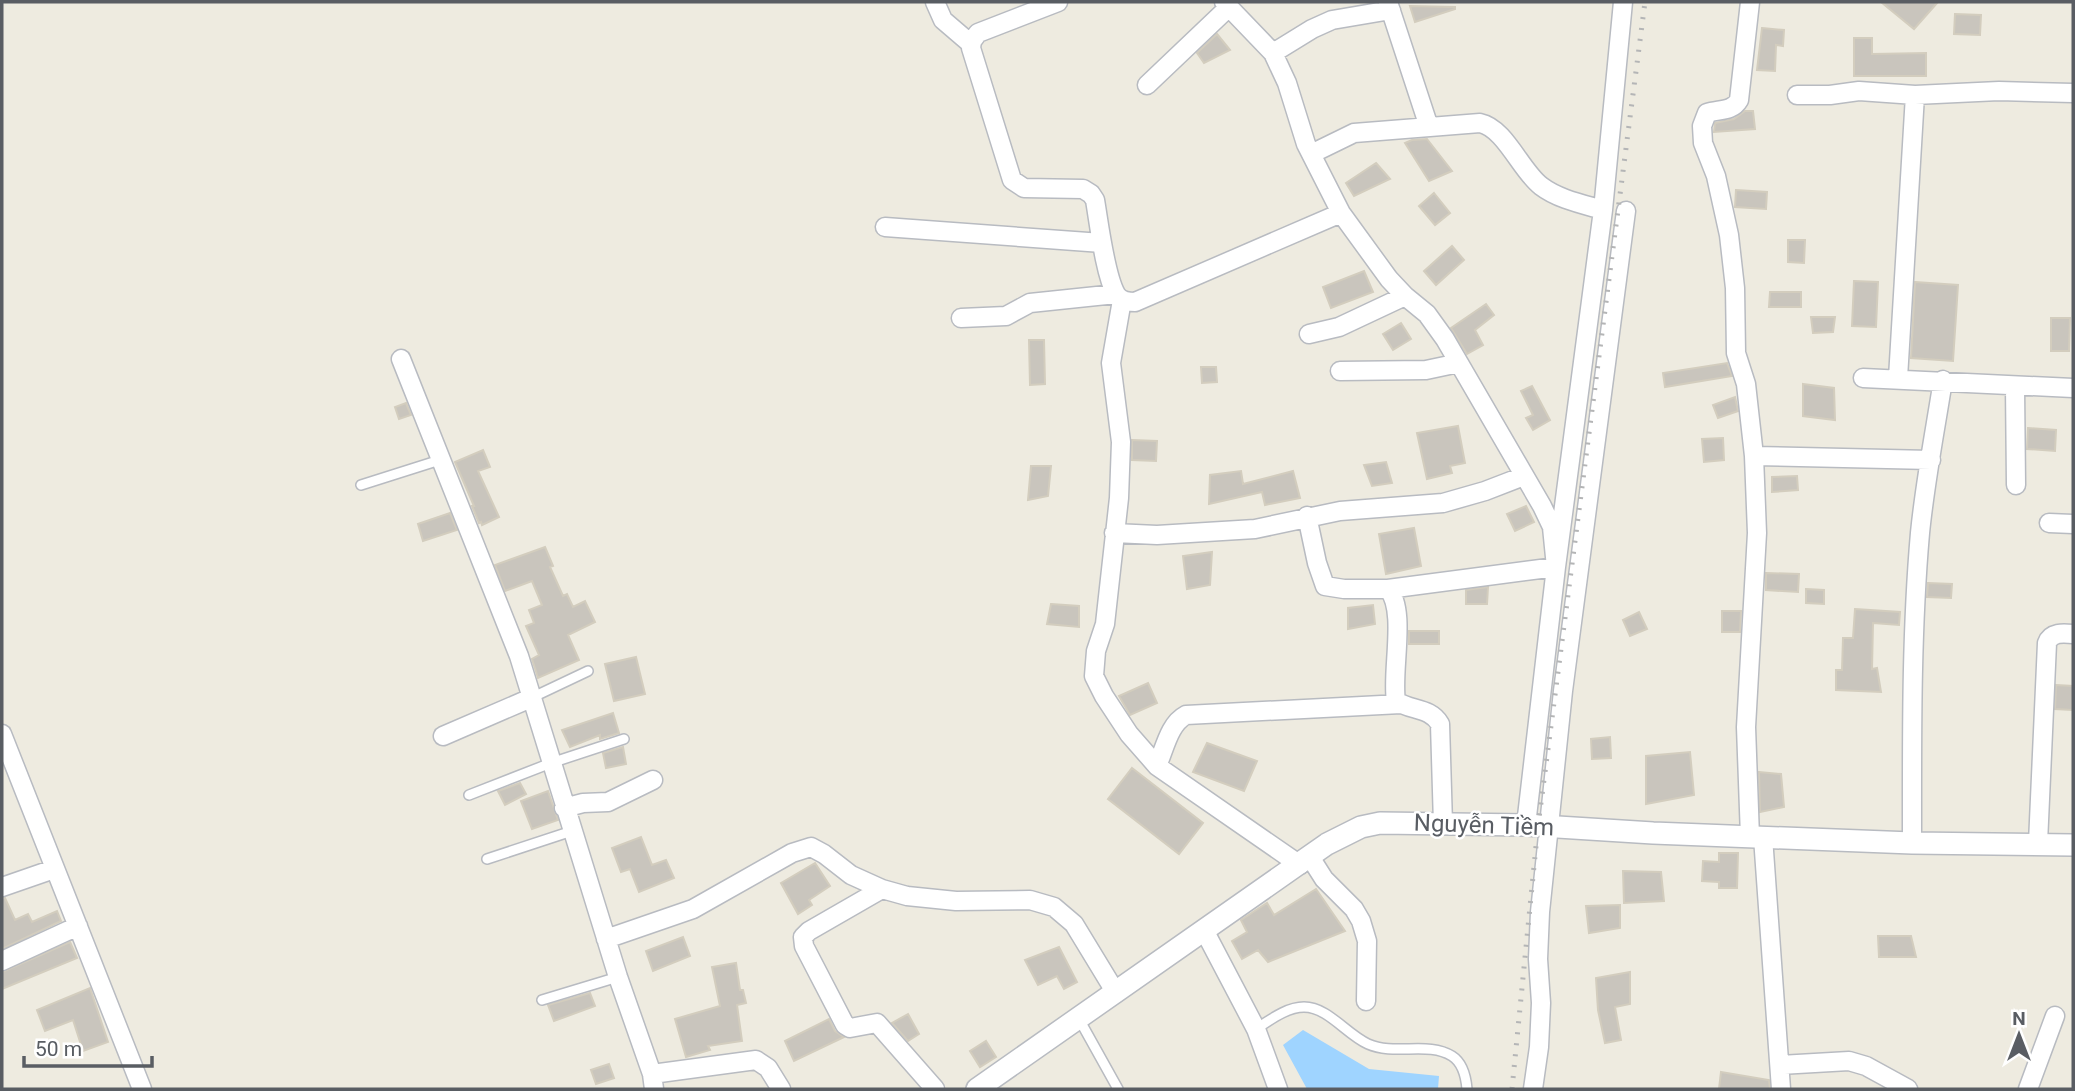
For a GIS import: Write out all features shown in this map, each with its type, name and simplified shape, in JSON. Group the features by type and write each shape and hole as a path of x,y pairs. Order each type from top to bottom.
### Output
{"street":[{"path":"935,2 943,20 971,44 1012,180 1024,188 1083,189 1095,200 1102,243 1119,297 1111,363 1121,442 1119,498 1105,624 1096,651 1094,676 1129,734 1157,765 1305,861 1354,909 1367,941 1366,1001"},
{"path":"971,44 978,33 1058,2"},
{"path":"1526,825 1556,567 1603,210 1623,2"},
{"path":"1750,2 1739,100 1736,106 1730,109 1707,113 1702,126 1703,143 1719,188 1733,258 1736,353 1746,384 1754,456 1756,545 1746,727 1781,1089"},
{"path":"1147,85 1226,4 1273,53 1287,83 1311,154 1340,213 1389,279 1427,314 1460,363 1552,527 1556,567"},
{"path":"1273,53 1332,20 1389,6 1429,127"},
{"path":"1797,95 1830,95 1859,91 1915,95 1999,91 2073,93"},
{"path":"1898,378 1915,95"},
{"path":"1311,154 1354,133 1487,124 1540,185 1570,200 1603,210"},
{"path":"1533,1089 1541,1003 1538,959 1540,912 1563,691 1626,211"},
{"path":"961,318 1006,316 1030,303 1119,297 1135,302 1340,213"},
{"path":"885,227 1102,243"},
{"path":"1309,334 1339,327 1405,296"},
{"path":"401,359 507,621 564,808 653,1081 756,1060 768,1069 780,1089"},
{"path":"1340,372 1426,370 1460,363"},
{"path":"1863,378 2073,388"},
{"path":"1912,843 1916,588 1920,530 1943,380"},
{"path":"2015,387 2016,485"},
{"path":"1754,456 1931,460"},
{"path":"1114,533 1157,535 1255,529 1307,516 1443,503 1524,476"},
{"path":"1307,516 1325,586 1388,589 1556,567"},
{"path":"2049,523 2073,524"},
{"path":"1388,589 1393,594 1396,611 1396,701 1432,714 1440,724 1443,824"},
{"path":"2038,843 2047,643 2051,636 2059,633 2073,634"},
{"path":"443,736 531,698"},
{"path":"1157,765 1175,723 1186,715 1401,704"},
{"path":"3,742 142,1089"},
{"path":"564,808 583,803 608,802 653,780"},
{"name":"Nguyễn Tiềm","path":"977,1089 1327,844 1361,827 1380,823 1526,825 1912,843 2073,845"},
{"path":"606,940 709,902 805,848 817,849 851,875 882,889 907,896 937,901 1030,900 1054,907 1074,924 1116,993"},
{"path":"2,887 54,869"},
{"path":"882,889 809,931 802,941 845,1025 850,1028 871,1023 880,1026 936,1089"},
{"path":"2,961 78,926"},
{"path":"1203,930 1256,1029 1278,1089"},
{"path":"2028,1089 2055,1016"},
{"path":"1780,1065 1849,1061 1866,1066 1908,1089"}],"lane":[{"path":"361,485 443,459"},
{"path":"531,698 588,671"},
{"path":"469,795 551,763 624,739"},
{"path":"487,859 572,831"},
{"path":"542,1000 618,976"},
{"path":"1256,1029 1291,1009 1315,1008 1325,1012 1352,1035 1376,1047 1395,1051 1432,1050 1451,1055 1458,1060 1464,1072 1467,1089"},
{"path":"1079,1019 1118,1089"}],"water":[{"path":"1303,1030 1369,1069 1439,1076 1438,1089 1307,1089 1283,1045"}],"building":[{"path":"1881,2 1938,2 1914,29"},
{"path":"1410,6 1455,7 1455,9 1415,22"},
{"path":"1955,14 1981,15 1980,35 1954,34"},
{"path":"1762,28 1784,30 1783,46 1776,45 1775,71 1757,70"},
{"path":"1217,34 1230,50 1204,63 1197,53"},
{"path":"1854,38 1872,38 1872,54 1926,53 1926,76 1854,76"},
{"path":"1745,111 1753,111 1755,129 1714,132 1715,123 1734,119"},
{"path":"1427,139 1452,171 1429,181 1405,143"},
{"path":"1376,163 1390,179 1354,196 1346,183"},
{"path":"1736,190 1767,192 1766,209 1735,207"},
{"path":"1434,193 1450,213 1435,225 1419,206"},
{"path":"1788,240 1805,240 1804,263 1788,262"},
{"path":"1452,246 1464,260 1436,285 1424,271"},
{"path":"1364,271 1373,292 1331,308 1323,287"},
{"path":"1854,281 1878,282 1876,327 1852,326"},
{"path":"1915,282 1958,285 1953,361 1911,358"},
{"path":"1770,292 1801,292 1801,307 1769,307"},
{"path":"1486,304 1494,315 1475,330 1483,345 1467,354 1451,328"},
{"path":"1811,317 1835,317 1833,332 1813,333"},
{"path":"2051,318 2070,318 2069,351 2051,351"},
{"path":"1401,323 1411,339 1393,350 1383,334"},
{"path":"1029,340 1044,340 1045,384 1030,385"},
{"path":"1727,363 1732,376 1665,387 1663,373"},
{"path":"1201,367 1216,367 1217,382 1202,383"},
{"path":"1803,384 1834,388 1835,420 1803,416"},
{"path":"1532,386 1550,420 1533,430 1526,418 1533,415 1521,391"},
{"path":"1735,397 1738,411 1718,418 1713,405"},
{"path":"406,403 411,415 399,419 395,407"},
{"path":"1458,426 1465,463 1450,466 1452,473 1427,479 1417,433"},
{"path":"2028,428 2056,430 2055,451 2027,449"},
{"path":"1723,438 1724,460 1704,462 1702,439"},
{"path":"1132,440 1157,441 1156,461 1132,460"},
{"path":"483,450 490,467 478,471 499,517 482,525 455,462"},
{"path":"1386,462 1392,483 1372,486 1364,465"},
{"path":"1031,466 1051,466 1048,496 1028,500"},
{"path":"1241,471 1243,484 1293,471 1300,498 1265,505 1262,492 1209,504 1210,475"},
{"path":"1797,476 1798,490 1772,492 1772,477"},
{"path":"1526,506 1534,522 1515,531 1507,514"},
{"path":"450,513 457,530 423,541 418,524"},
{"path":"1414,528 1421,566 1386,574 1379,534"},
{"path":"545,547 553,566 550,567 563,596 567,594 573,607 585,601 595,622 568,635 579,660 538,678 532,659 539,655 526,626 534,623 529,610 542,605 532,581 505,591 495,565"},
{"path":"1212,552 1210,585 1187,589 1183,556"},
{"path":"1766,573 1799,574 1798,592 1766,590"},
{"path":"1928,583 1952,584 1951,598 1927,597"},
{"path":"1488,587 1487,604 1466,604 1466,590"},
{"path":"1806,589 1824,590 1824,604 1806,603"},
{"path":"1051,604 1079,606 1079,627 1047,624"},
{"path":"1373,605 1375,624 1348,629 1348,608"},
{"path":"1855,609 1900,612 1899,625 1873,623 1872,669 1877,668 1881,692 1836,690 1836,670 1842,670 1843,638 1853,638"},
{"path":"1722,611 1741,611 1740,632 1722,632"},
{"path":"1639,612 1647,629 1630,636 1623,620"},
{"path":"1409,631 1439,631 1439,644 1409,644"},
{"path":"636,657 645,694 614,701 605,664"},
{"path":"1148,683 1157,703 1130,715 1119,696"},
{"path":"2056,685 2073,686 2072,710 2055,709"},
{"path":"613,713 619,733 600,739 600,735 570,747 562,730"},
{"path":"1610,737 1611,758 1592,759 1591,739"},
{"path":"1207,743 1257,761 1244,791 1193,772"},
{"path":"623,747 626,764 606,768 603,753"},
{"path":"1690,752 1694,795 1646,804 1646,756"},
{"path":"1132,768 1203,823 1179,854 1108,799"},
{"path":"1759,772 1781,774 1784,807 1760,812"},
{"path":"520,783 526,794 505,805 498,791"},
{"path":"548,791 558,820 532,829 521,801"},
{"path":"641,837 652,865 666,860 674,878 639,892 630,869 621,872 612,848"},
{"path":"1719,853 1738,853 1737,888 1719,888 1719,882 1702,881 1703,861 1719,862"},
{"path":"815,863 830,886 809,900 812,905 798,914 781,883"},
{"path":"1623,871 1661,872 1664,901 1624,903"},
{"path":"1316,889 1345,931 1268,962 1258,950 1242,959 1232,941 1247,932 1241,920 1267,903 1274,915"},
{"path":"2,898 5,898 15,920 28,914 32,922 57,911 61,921 2,949"},
{"path":"1620,905 1620,928 1589,933 1586,906"},
{"path":"1878,936 1911,936 1916,957 1879,957"},
{"path":"683,937 690,956 653,971 646,951"},
{"path":"70,942 77,958 2,989 2,972"},
{"path":"1059,947 1077,982 1064,989 1057,976 1038,985 1025,960"},
{"path":"736,963 740,990 743,990 746,1003 737,1005 742,1041 708,1046 710,1050 686,1057 675,1019 720,1006 712,967"},
{"path":"1630,972 1630,1004 1615,1007 1621,1040 1605,1043 1598,1010 1596,978"},
{"path":"90,988 108,1042 83,1051 73,1020 45,1031 37,1010"},
{"path":"590,993 595,1006 554,1021 548,1005"},
{"path":"908,1014 919,1034 908,1041 892,1023"},
{"path":"829,1019 835,1031 844,1037 794,1061 785,1041"},
{"path":"986,1041 996,1057 980,1067 970,1051"},
{"path":"609,1064 614,1078 596,1084 591,1070"},
{"path":"1721,1072 1769,1080 1770,1089 1719,1089"}],"railway":[{"path":"1512,1089 1538,826 1645,2"}]}
